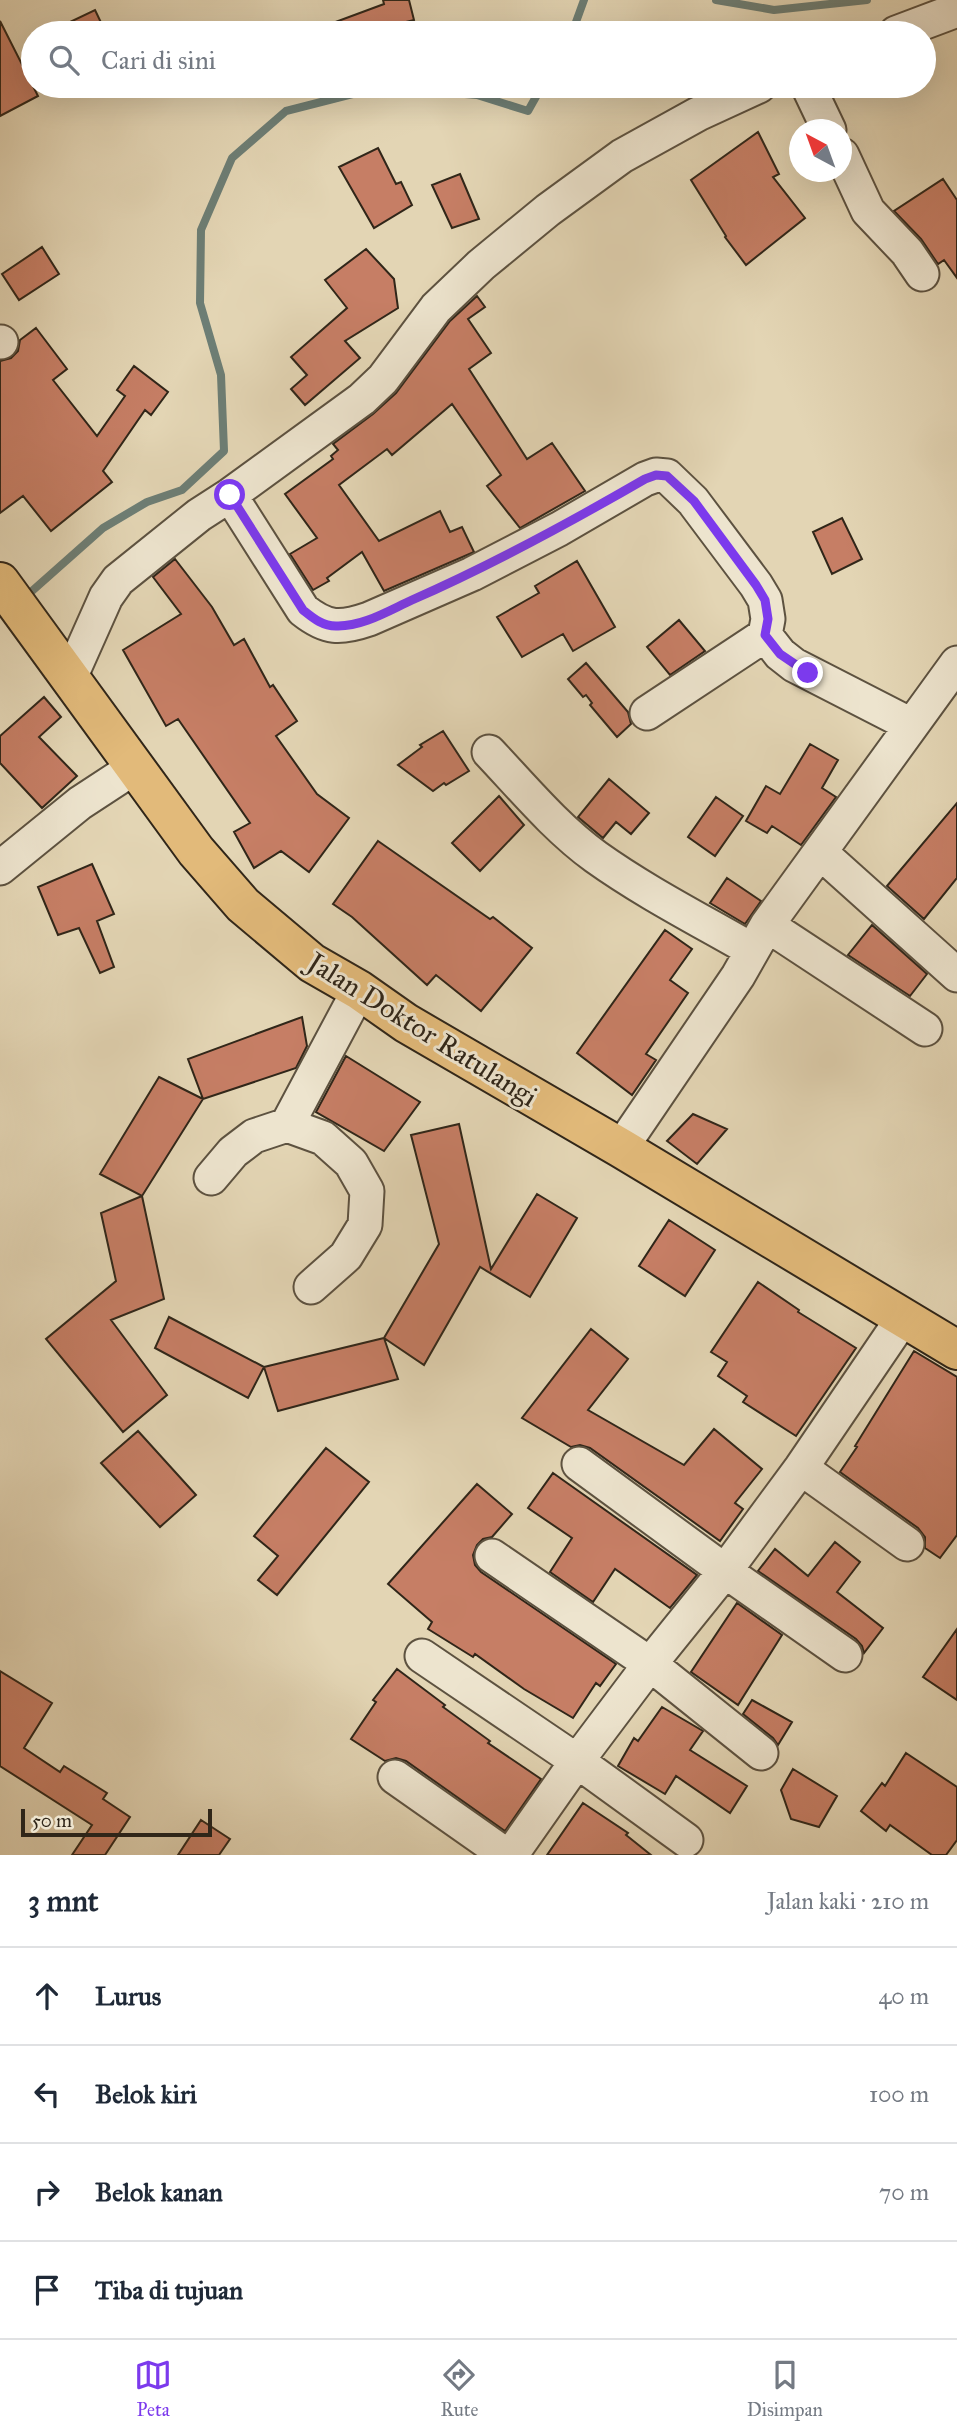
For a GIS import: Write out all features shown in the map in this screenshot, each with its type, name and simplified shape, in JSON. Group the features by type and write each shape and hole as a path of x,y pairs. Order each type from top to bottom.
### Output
{"highway":[{"name":"Jalan Doktor Ratulangi","path":"0,582 196,851 243,905 312,963 359,990 406,1023 621,1148 957,1350"}],"street":[{"path":"928,21 957,10"},
{"path":"69,680 107,597 118,580 199,515 362,399 383,379 429,317 458,286 548,210 622,156 733,98"},
{"path":"814,98 824,119"},
{"path":"852,177 868,211 907,252 922,274"},
{"path":"230,495 303,610 319,623 334,626 369,619 472,574 559,529 645,479 656,475 667,476 694,501 756,585 765,600 768,619 765,635 647,713"},
{"path":"765,635 780,654 794,665 911,725"},
{"path":"621,1148 738,976 760,937 957,663"},
{"path":"489,752 555,822 594,856 632,881 760,937 925,1029"},
{"path":"0,869 80,803 135,767"},
{"path":"821,853 957,975"},
{"path":"287,1125 359,990"},
{"path":"211,1178 233,1152 254,1136 287,1125 323,1138 351,1163 367,1191 365,1225 346,1256 310,1287"},
{"path":"395,1777 509,1855 650,1664 725,1571 903,1318"},
{"path":"579,1464 845,1655"},
{"path":"800,1468 907,1544"},
{"path":"492,1556 650,1664 761,1753"},
{"path":"422,1656 577,1761 686,1840"}],"building":[{"path":"383,0 409,0 414,20 338,21 384,4"},
{"path":"95,10 100,21 72,21"},
{"path":"0,21 21,62 21,98 34,98 0,116"},
{"path":"758,132 779,174 773,177 805,218 746,265 725,237 691,180"},
{"path":"378,148 396,184 401,182 412,205 374,228 339,167"},
{"path":"460,174 479,219 452,228 432,185"},
{"path":"943,179 957,200 957,278 944,260 938,264 921,239 894,211"},
{"path":"42,247 59,274 19,300 2,274"},
{"path":"366,249 394,279 398,308 345,341 360,358 305,405 291,389 307,375 291,357 347,308 325,280"},
{"path":"477,296 485,307 468,319 491,353 469,369 527,459 552,443 585,491 520,528 487,486 501,475 452,404 392,455 387,449 339,485 379,541 440,511 450,532 462,527 474,552 384,591 362,552 327,578 329,581 313,590 290,554 317,538 285,494 333,459 331,456 338,450 333,444 396,393 450,321"},
{"path":"36,328 67,369 53,380 97,436 125,396 117,390 134,366 168,392 151,415 145,410 103,471 112,482 51,531 23,496 0,513 0,361 11,358 18,351 20,340"},
{"path":"842,518 862,559 832,574 813,532"},
{"path":"175,559 212,607 234,645 244,639 270,687 273,685 297,721 276,736 317,794 349,818 309,872 281,851 254,868 234,832 250,823 178,719 166,726 123,650 181,614 153,577"},
{"path":"577,561 615,627 573,651 563,634 522,657 497,617 539,593 535,586"},
{"path":"679,620 705,651 670,675 647,647"},
{"path":"586,663 628,712 631,724 617,737 590,705 592,703 586,695 583,697 568,679"},
{"path":"44,697 61,717 39,737 77,776 42,808 0,763 0,736"},
{"path":"443,731 469,771 433,791 398,765 422,747 420,745"},
{"path":"810,744 838,760 822,788 836,797 801,845 772,826 767,833 746,821 766,786 780,794"},
{"path":"609,779 649,813 631,834 616,822 603,838 578,817"},
{"path":"499,796 524,825 480,871 452,843"},
{"path":"716,797 743,816 715,856 688,837"},
{"path":"957,803 957,878 924,919 887,886"},
{"path":"378,841 490,919 493,917 532,948 481,1011 436,975 427,985 352,917 333,904"},
{"path":"92,864 114,914 97,921 114,967 100,973 79,928 58,935 38,887"},
{"path":"727,878 761,901 745,924 710,903"},
{"path":"872,925 927,974 910,996 848,955"},
{"path":"665,930 692,949 670,980 688,993 646,1054 656,1060 632,1095 577,1053"},
{"path":"302,1017 307,1046 296,1068 203,1099 188,1059"},
{"path":"346,1056 420,1102 384,1151 316,1112"},
{"path":"159,1077 203,1099 142,1196 100,1174"},
{"path":"693,1114 727,1129 697,1164 667,1141"},
{"path":"459,1124 491,1269 537,1194 577,1218 530,1297 480,1267 424,1365 384,1338 439,1244 411,1135"},
{"path":"142,1196 164,1299 111,1320 167,1395 123,1432 46,1339 116,1281 101,1213"},
{"path":"669,1220 715,1250 685,1296 639,1266"},
{"path":"758,1282 799,1310 798,1312 856,1348 796,1436 743,1402 747,1396 718,1376 727,1362 711,1352"},
{"path":"169,1317 264,1367 248,1398 155,1348"},
{"path":"591,1329 628,1359 588,1410 684,1465 714,1429 762,1469 735,1503 743,1509 720,1541 590,1448 580,1445 571,1447 522,1418"},
{"path":"384,1338 398,1379 278,1411 264,1367"},
{"path":"914,1351 957,1377 957,1535 940,1558 925,1548 925,1537 918,1528 840,1472"},
{"path":"138,1431 196,1495 160,1527 101,1463"},
{"path":"326,1448 369,1482 277,1595 258,1580 278,1556 254,1536"},
{"path":"553,1473 697,1575 670,1608 615,1569 593,1602 550,1572 572,1538 528,1508"},
{"path":"477,1484 512,1514 492,1537 483,1539 477,1545 473,1555 475,1565 481,1572 616,1664 600,1686 596,1683 573,1718 524,1689 475,1654 473,1657 428,1629 432,1622 388,1584"},
{"path":"835,1542 860,1562 837,1592 883,1628 864,1653 856,1639 758,1571 775,1549 808,1576"},
{"path":"737,1603 782,1635 738,1705 691,1672"},
{"path":"957,1629 957,1700 923,1677"},
{"path":"397,1669 490,1741 488,1743 541,1779 505,1831 406,1761 396,1758 385,1761 351,1739 376,1702 373,1700"},
{"path":"0,1671 52,1703 24,1748 60,1772 64,1766 107,1793 103,1799 130,1817 105,1855 72,1855 92,1825 0,1766"},
{"path":"752,1700 792,1722 778,1745 743,1714"},
{"path":"662,1707 703,1731 690,1750 747,1786 730,1813 676,1776 665,1794 618,1766 634,1738 638,1741"},
{"path":"906,1753 957,1787 957,1840 946,1855 932,1855 890,1825 886,1831 861,1811 882,1783 885,1786"},
{"path":"793,1769 837,1796 819,1827 791,1819 781,1790"},
{"path":"583,1803 628,1833 626,1835 651,1855 547,1855"},
{"path":"201,1820 230,1839 219,1855 178,1855"}],"waterway":[{"path":"576,21 584,0"},
{"path":"716,0 774,10 867,0"},
{"path":"23,599 103,528 147,502 182,490 224,451 221,375 200,303 201,230 232,158 286,111 337,98"},
{"path":"487,98 528,111 535,98"}],"route":[{"path":"230,495 303,610 319,623 334,626 356,624 472,574 559,529 645,479 656,475 667,476 694,501 756,585 765,600 768,619 765,635 780,654 808,673"}]}
